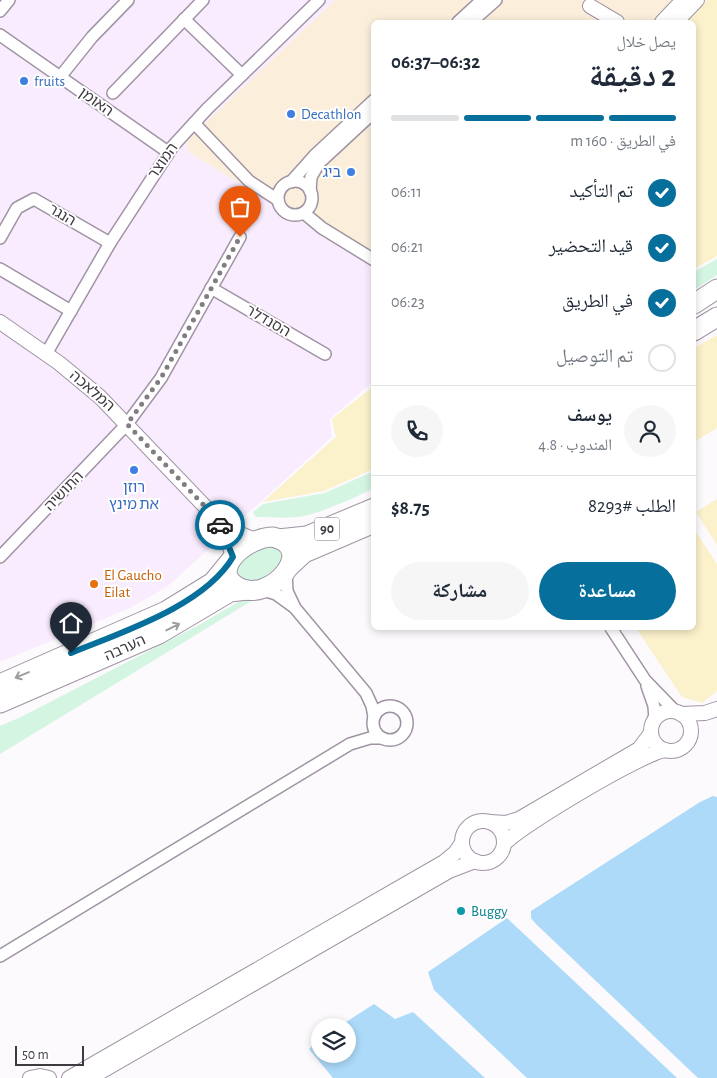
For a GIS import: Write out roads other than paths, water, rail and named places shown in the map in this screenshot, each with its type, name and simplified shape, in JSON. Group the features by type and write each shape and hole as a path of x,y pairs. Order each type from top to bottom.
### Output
{"highway":[{"path":"696,303 717,289"},
{"path":"696,330 717,318"},
{"name":"90","path":"255,540 267,537 307,536 371,509"},
{"name":"90","path":"253,589 277,581 304,553 371,524"},
{"path":"278,538 287,544 291,552 288,570"},
{"path":"253,589 237,586 230,579 228,570 232,559 243,546 255,540"},
{"name":"הערבה","path":"0,684 166,611 213,582 232,559"},
{"name":"הערבה","path":"0,703 159,634 230,592 253,589"}],"street":[{"path":"0,11 10,0"},
{"path":"60,77 95,33 128,0"},
{"path":"113,93 203,0"},
{"name":"המוצר","path":"46,354 110,243 168,152 194,123 319,0"},
{"path":"460,20 482,0"},
{"path":"473,20 496,0"},
{"path":"664,20 684,0"},
{"path":"678,20 697,0"},
{"path":"588,3 602,20"},
{"path":"588,3 614,20"},
{"path":"184,19 242,75"},
{"name":"האומן","path":"0,35 168,152"},
{"path":"371,103 316,154 291,182 280,190 278,200 280,206 287,213 296,215 304,213 311,204 311,177 319,163 371,115"},
{"path":"194,123 250,181 278,200"},
{"path":"291,182 300,182 310,191"},
{"name":"הנגר","path":"0,238 17,208 34,199 110,243"},
{"path":"304,213 322,228 371,258"},
{"name":"התושיה","path":"0,557 127,424 157,384 240,237"},
{"path":"0,268 71,311"},
{"name":"הסנדלר","path":"211,288 325,354"},
{"name":"המלאכה","path":"0,322 86,384 127,424 214,516 238,534 255,540"},
{"name":"המלאכה","path":"214,516 226,536 232,559"},
{"path":"288,570 287,591 296,608 366,693 372,706 376,733 382,738"},
{"path":"253,589 276,594 296,608"},
{"path":"612,630 645,680 688,721 690,736"},
{"path":"645,680 652,698 653,726 657,745 665,750"},
{"path":"366,693 386,706"},
{"path":"0,956 350,744 370,738 396,739 405,732 407,726 405,715 402,710 386,706 376,712 373,719 350,744"},
{"path":"69,1078 444,862 455,853 462,843 465,830 470,825 483,821 506,823 519,819 639,749 653,726 665,712 705,713 717,710"},
{"path":"504,844 528,825 644,757 665,750 680,749 690,736 717,710"},
{"path":"90,1078 449,871 475,861 486,862 492,860 502,851 504,844 501,831 490,822"},
{"path":"462,843 467,856 475,861"},
{"path":"30,1078 40,1076 49,1078"}],"water":[{"path":"713,796 717,797 717,1078 698,1078 536,924 531,918 531,911 700,802"},
{"path":"507,918 677,1078 527,1078 434,990 428,972"},
{"path":"374,1004 395,1019 413,1012 485,1078 333,1078 321,1063 356,1063 356,1018 352,1018"}],"place":[{"name":"fruits","path":"24,81"},
{"name":"Decathlon","path":"291,114"},
{"name":"ביג","path":"351,172"},
{"name":"רוזן את מינץ","path":"134,470"},
{"name":"El Gaucho Eilat","path":"94,584"},
{"name":"Buggy","path":"461,911"}]}
